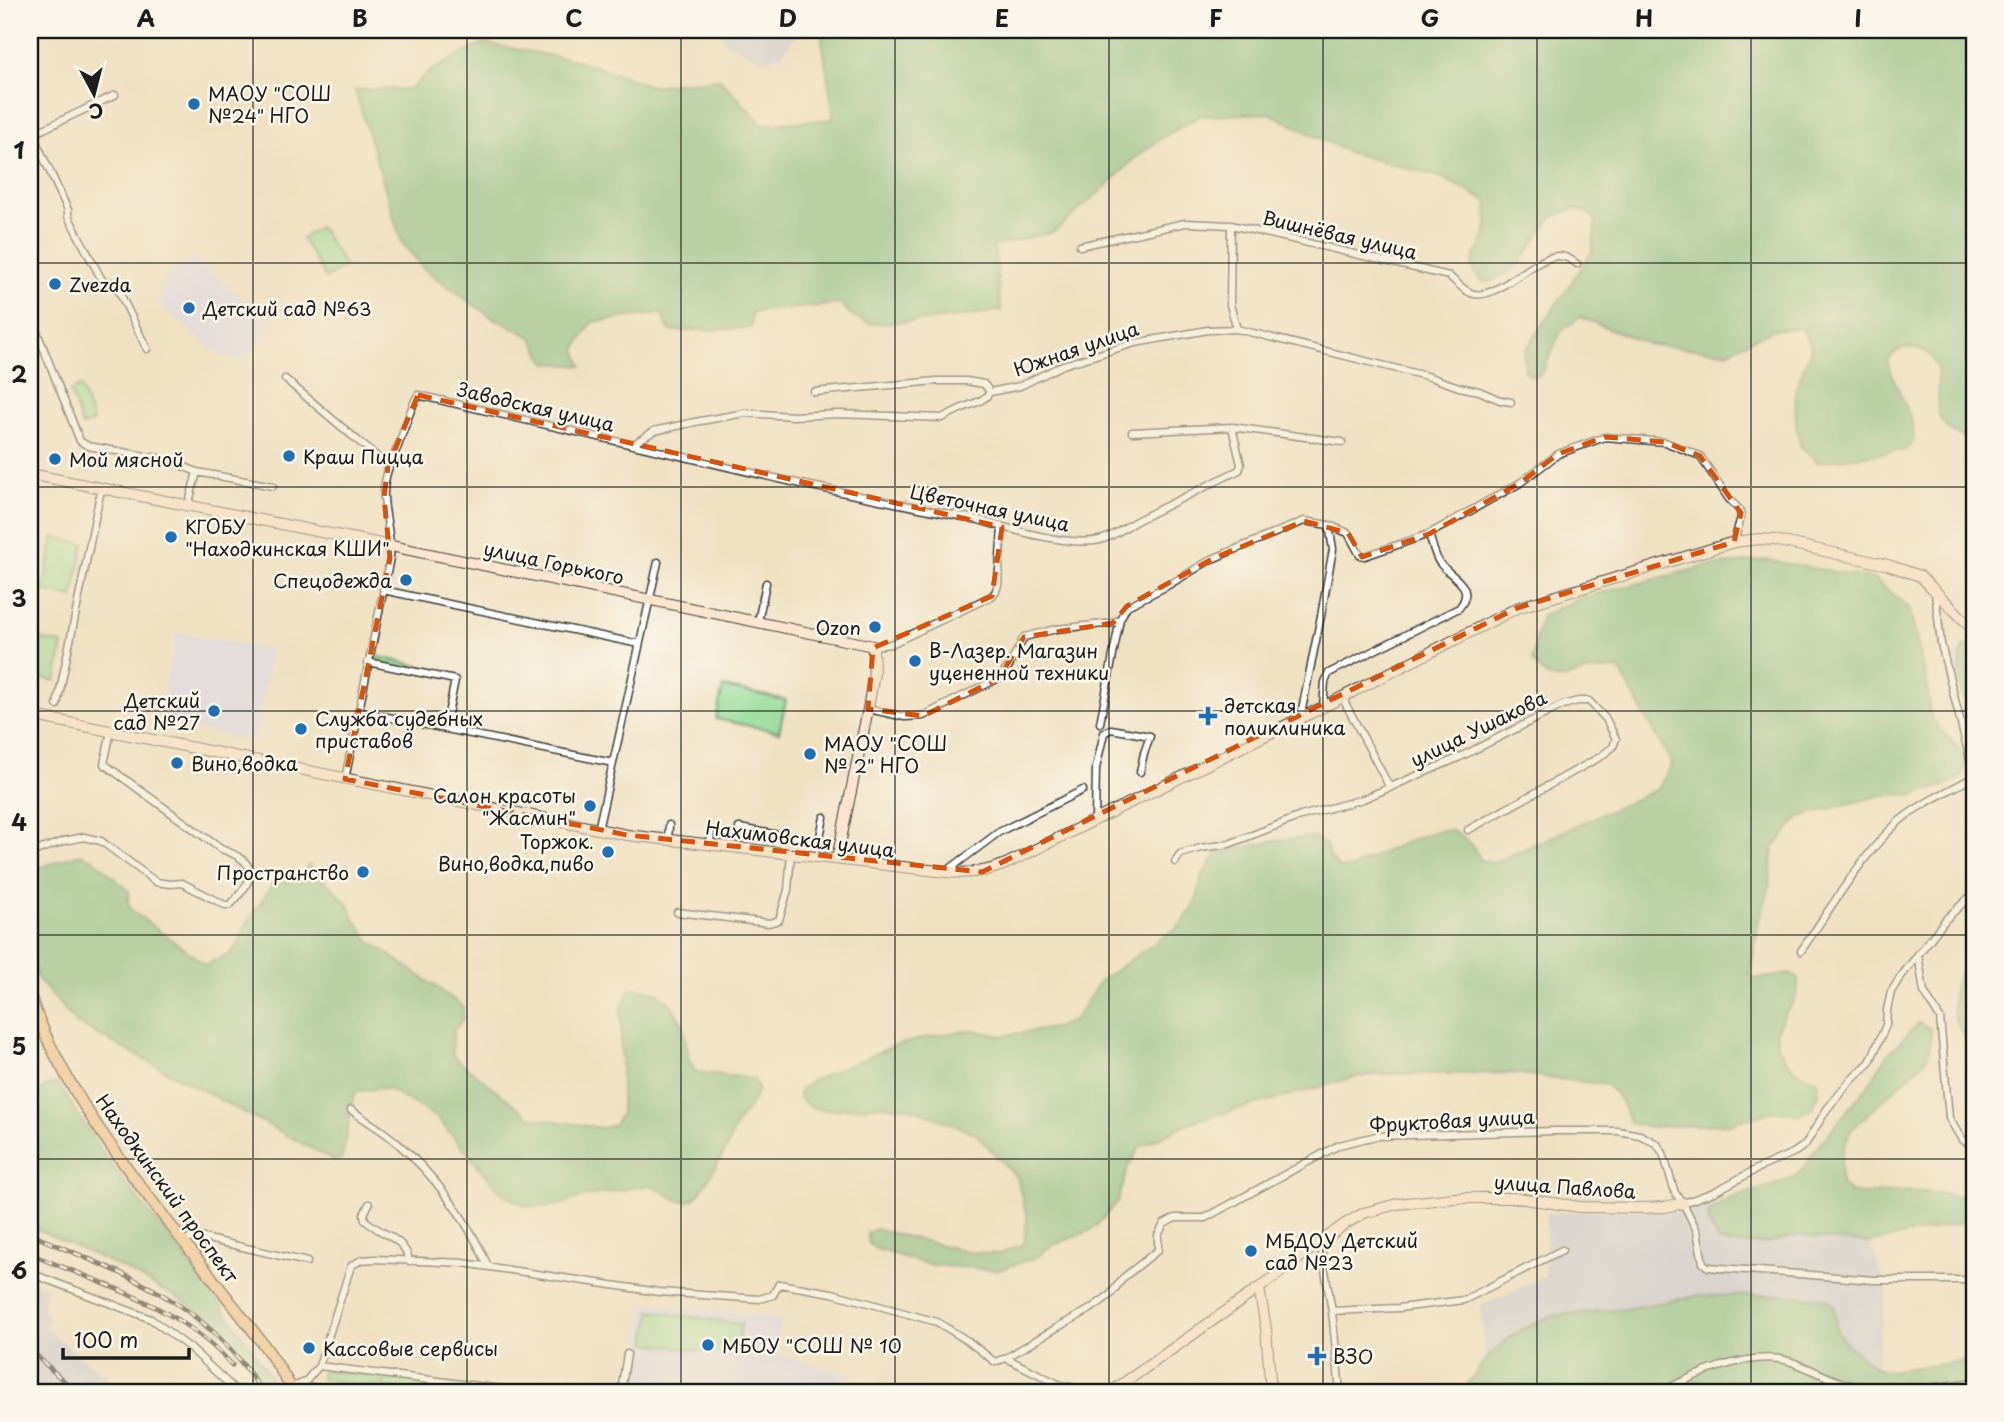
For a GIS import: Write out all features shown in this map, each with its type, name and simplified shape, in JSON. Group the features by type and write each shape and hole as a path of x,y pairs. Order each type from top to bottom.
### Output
{"main road":[{"name":"улица Горького","path":"30,474 873,646"},
{"name":"Нахимовская улица","path":"30,715 598,830 973,874 995,869 1300,719 1517,608 1734,542 1748,539 1774,540 1888,565 1920,576 1974,630"},
{"path":"837,859 868,709 874,673 873,646"},
{"name":"Находкинский проспект","path":"30,996 50,1044 83,1102 131,1173 254,1332 292,1390"},
{"name":"улица Павлова","path":"1111,1392 1364,1213 1398,1204 1429,1200 1518,1198 1580,1207 1619,1208 1665,1207 1683,1203"},
{"path":"1259,1289 1266,1328 1271,1392"},
{"path":"292,1390 339,1392"}],"street":[{"path":"116,95 31,133 68,209 68,216 103,282 114,283 147,349"},
{"name":"Вишнёвая улица","path":"1080,246 1185,223 1231,225 1449,276 1473,294 1496,290 1540,262 1557,256 1569,258 1577,264"},
{"path":"1231,225 1230,305 1237,328"},
{"name":"Южная улица","path":"814,393 937,381 984,384 990,391 1020,386 1063,365 1135,343 1187,333 1237,328 1479,391 1511,402"},
{"path":"30,330 37,332 80,441 88,446 168,460 197,472 273,486"},
{"path":"285,379 388,466"},
{"path":"632,445 654,431 745,413 942,418 980,401 990,391"},
{"name":"Заводская улица","path":"345,779 391,546 384,497 388,466 418,395 802,484"},
{"path":"1132,432 1232,427 1342,442"},
{"name":"Цветочная улица","path":"802,484 1063,540 1100,540 1239,470 1241,465 1232,427"},
{"path":"1100,723 1120,619 1127,606 1212,559 1304,521 1329,525 1348,533 1360,555 1365,556 1429,534 1520,483 1558,454 1605,437 1665,442 1700,456 1729,499 1740,510 1741,517 1734,542"},
{"path":"188,506 197,472"},
{"path":"57,705 101,489"},
{"path":"1300,719 1333,549 1329,525"},
{"name":"улица Горького","path":"873,646 891,643 992,596 998,585 1002,527"},
{"path":"1323,707 1325,682 1329,673 1459,608 1464,603 1464,588 1439,562 1429,534"},
{"path":"598,830 658,562"},
{"path":"758,622 766,583"},
{"path":"383,590 639,644"},
{"path":"1935,590 1947,671 1958,705 1970,760 1974,765"},
{"path":"868,709 905,717 923,716 999,678 1009,668 1024,637 1056,629 1113,623 1120,619"},
{"path":"368,662 454,680 445,729"},
{"path":"1342,697 1391,788"},
{"name":"улица Ушакова","path":"1175,862 1180,854 1229,844 1301,816 1363,799 1391,788 1563,705 1588,701 1606,719 1616,739 1613,747 1600,757 1468,830"},
{"path":"358,711 613,763"},
{"path":"1095,820 1096,775 1104,733 1111,729 1150,736 1140,772"},
{"path":"30,853 84,837 101,841 156,882 182,883 225,905 230,905 250,882 248,863 221,849 104,764 111,731"},
{"path":"1801,951 1863,863 1896,824 1974,777"},
{"path":"946,872 999,832 1083,790"},
{"path":"739,828 819,842 824,817"},
{"path":"668,840 669,825"},
{"path":"710,845 711,831"},
{"path":"677,912 769,923 779,920 788,890 792,854"},
{"path":"1974,893 1946,919 1891,992 1886,1025 1870,1062 1835,1100 1805,1145 1714,1192 1683,1203 1697,1231 1703,1263 1713,1268 1874,1280 1974,1280"},
{"path":"1918,954 1924,992 1940,1018 1949,1118 1962,1140 1974,1145"},
{"path":"351,1110 395,1141 435,1180 456,1209 488,1266"},
{"name":"Фруктовая улица","path":"1006,1358 1110,1295 1123,1278 1157,1251 1158,1235 1164,1224 1175,1218 1205,1218 1339,1145 1376,1136 1556,1131 1618,1131 1640,1135 1657,1144 1663,1153 1675,1193 1683,1203"},
{"path":"369,1204 364,1214 365,1220 374,1228 401,1242 408,1252 409,1261"},
{"path":"184,1242 195,1236 307,1262"},
{"path":"1320,1242 1332,1311 1340,1392"},
{"path":"1332,1311 1399,1308 1464,1300 1562,1250"},
{"path":"292,1390 305,1382 320,1366 351,1266 362,1260 375,1259 488,1266 659,1292 759,1299 773,1295 779,1284 806,1288 937,1322 995,1362 1006,1358 1058,1384 1091,1392"},
{"path":"30,1273 151,1319 190,1348 235,1392"},
{"path":"621,1392 627,1354"},
{"path":"1661,1392 1714,1369 1737,1362 1769,1359 1781,1359 1848,1384 1897,1392 1974,1382"},
{"path":"320,1366 524,1392"}],"highlighted area":[{"path":"418,395 1002,527 992,596 873,648 868,709 923,716 999,678 1024,637 1113,623 1127,606 1212,559 1304,521 1348,533 1362,557 1429,534 1520,483 1558,454 1605,437 1665,442 1700,456 1741,513 1734,542 1517,608 982,872 627,835 345,779 390,558 384,497 388,466"}],"shaded area":[{"path":"719,30 800,30 782,54 764,60 727,43"},
{"path":"194,256 271,325 256,347 241,362 214,351 158,303 165,276"},
{"path":"177,632 272,650 255,741 157,721"},
{"path":"1715,1206 1708,1213 1709,1223 1718,1241 1729,1244 1762,1244 1801,1235 1870,1243 1887,1287 1875,1368 1837,1332 1834,1306 1827,1299 1782,1295 1698,1296 1519,1331 1485,1360 1481,1306 1545,1276 1547,1213"},
{"path":"30,1281 47,1287 42,1311 50,1317 44,1327 125,1392 30,1392"},
{"name":"МБОУ \"СОШ № 10","path":"644,1302 782,1319 777,1352 848,1374 844,1392 631,1392"}],"green space":[{"path":"822,30 1974,30 1974,442 1952,432 1940,418 1937,368 1930,355 1915,348 1907,348 1893,354 1888,361 1909,414 1914,434 1913,442 1905,450 1817,462 1801,447 1796,425 1795,391 1811,348 1802,328 1771,330 1727,352 1651,345 1580,317 1561,331 1539,375 1530,376 1525,370 1524,352 1592,252 1596,220 1587,212 1574,208 1551,218 1519,265 1493,281 1482,282 1472,263 1485,236 1488,202 1443,178 1348,152 1269,113 1200,116 1160,139 1134,159 1056,230 994,246 1001,311 932,320 870,324 854,317 840,304 752,312 751,328 670,331 661,313 592,322 576,349 582,366 546,363 532,337 491,317 447,286 423,268 401,241 355,90 411,89 429,72 483,43 580,61 651,86 720,79 763,125 834,119"},
{"path":"320,227 345,266 326,278 302,238"},
{"path":"81,387 93,422 82,426 70,391"},
{"path":"30,478 39,480 35,514 30,514"},
{"path":"54,537 84,544 73,597 43,591"},
{"path":"1766,560 1874,579 1909,607 1927,683 1930,713 1936,725 1961,751 1966,764 1962,776 1949,784 1913,795 1882,795 1799,817 1774,847 1768,894 1759,920 1750,974 1755,979 1790,974 1798,979 1795,998 1780,1022 1777,1040 1787,1062 1797,1071 1817,1081 1819,1094 1812,1109 1797,1115 1770,1112 1729,1124 1644,1127 1630,1123 1620,1099 1607,1085 1514,1073 1378,1074 1356,1077 1191,1122 1140,1147 1128,1167 1117,1202 1097,1225 1089,1231 1051,1246 1037,1257 999,1270 930,1265 876,1249 869,1244 867,1233 876,1229 969,1252 999,1254 1024,1244 1027,1218 1017,1178 975,1133 911,1108 882,1105 826,1110 813,1108 801,1100 801,1089 813,1080 896,1045 973,1030 1001,1036 1054,1028 1074,1021 1100,981 1182,924 1196,901 1203,874 1218,853 1273,841 1312,837 1326,845 1332,860 1340,868 1351,868 1402,843 1444,830 1462,836 1481,860 1493,863 1658,789 1672,764 1619,669 1589,671 1560,679 1549,678 1532,660 1542,616 1577,599 1707,566"},
{"path":"30,637 63,644 56,681 30,675"},
{"path":"1965,645 1974,649 1974,747 1960,682 1961,656"},
{"path":"379,657 451,673 449,677 378,663 376,659"},
{"path":"723,687 786,700 779,732 716,719"},
{"path":"79,854 93,859 129,891 128,904 131,910 206,965 231,953 277,878 300,876 309,865 349,905 353,917 370,941 463,1006 463,1019 454,1030 454,1057 530,1117 601,1128 614,1125 621,1113 621,1010 629,991 634,988 657,992 672,1006 683,1025 689,1060 696,1072 754,1079 758,1089 709,1178 697,1197 689,1201 680,1201 651,1185 580,1197 560,1205 525,1206 503,1194 437,1118 390,1090 377,1088 354,1093 344,1150 341,1159 335,1161 76,1023 37,978 30,943 30,875 44,866"},
{"path":"1974,936 1974,1053 1953,1015 1953,990"},
{"path":"1918,1023 1930,1028 1931,1041 1927,1059 1851,1130 1841,1155 1841,1184 1850,1192 1861,1194 1913,1191 1974,1197 1974,1220 1870,1243 1801,1235 1762,1244 1729,1244 1718,1241 1709,1223 1708,1213 1734,1197 1793,1177 1804,1168 1811,1155 1869,1084 1888,1054"},
{"path":"49,1084 58,1084 109,1162 205,1283 280,1392 266,1392 253,1370 224,1334 190,1305 124,1269 30,1226 30,1114 36,1097"},
{"path":"1782,1295 1827,1299 1834,1306 1837,1332 1875,1368 1886,1371 1958,1362 1974,1357 1974,1389 1969,1392 1462,1392 1485,1360 1504,1342 1519,1331 1550,1316 1626,1309 1698,1296"},
{"path":"651,1311 741,1324 737,1356 646,1343"},
{"path":"324,1370 381,1377 379,1387 321,1379"},
{"path":"385,1378 504,1392 424,1392 383,1387"}],"railway":[{"path":"30,1234 130,1277 189,1312 240,1360 262,1392"},
{"path":"30,1254 111,1286 164,1312 211,1344 232,1365"},
{"path":"30,1350 76,1392"},
{"path":"30,1382 41,1392"}],"place":[{"name":"МАОУ \"СОШ №24\" НГО","path":"194,104"},
{"name":"Zvezda","path":"55,284"},
{"name":"Детский сад №63","path":"189,308"},
{"name":"Краш Пицца","path":"289,456"},
{"name":"Мой мясной","path":"55,459"},
{"name":"КГОБУ \"Находкинская КШИ\"","path":"171,537"},
{"name":"Спецодежда","path":"406,580"},
{"name":"Ozon","path":"875,627"},
{"name":"В-Лазер. Магазин уцененной техники","path":"915,661"},
{"name":"Детский сад №27","path":"214,711"},
{"name":"детская поликлиника","path":"1208,716"},
{"name":"Служба судебных приставов","path":"301,729"},
{"name":"МАОУ \"СОШ № 2\" НГО","path":"810,754"},
{"name":"Вино,водка","path":"177,763"},
{"name":"Салон красоты \"Жасмин\"","path":"590,806"},
{"name":"Торжок. Вино,водка,пиво","path":"608,852"},
{"name":"Пространство","path":"363,872"},
{"name":"МБДОУ Детский сад №23","path":"1251,1251"},
{"name":"МБОУ \"СОШ № 10","path":"708,1345"},
{"name":"Кассовые сервисы","path":"309,1348"},
{"name":"ВЗО","path":"1317,1356"}]}
